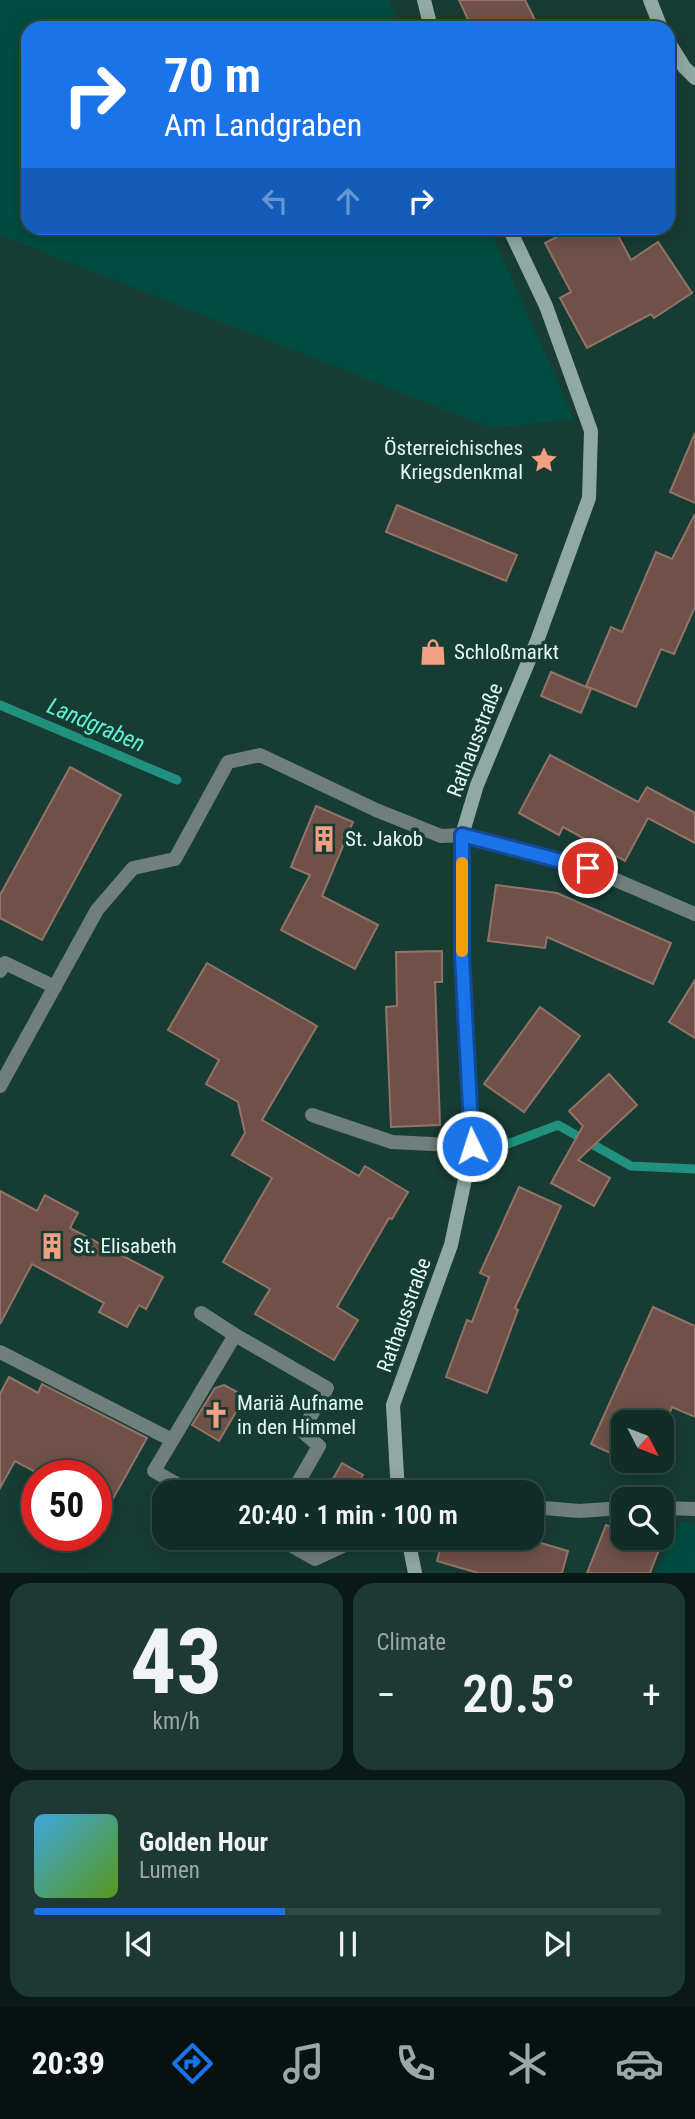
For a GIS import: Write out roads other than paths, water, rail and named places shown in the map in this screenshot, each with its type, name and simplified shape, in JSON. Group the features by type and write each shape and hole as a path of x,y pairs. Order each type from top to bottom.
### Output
{"main road":[{"path":"424,0 429,21"},
{"path":"650,0 658,21"},
{"path":"675,52 695,78"},
{"name":"Rathausstraße","path":"397,1480 393,1405 452,1245 472,1146 462,956 462,835 477,785 537,641 589,498 591,431 546,306 512,235"},
{"path":"410,1550 415,1573"}],"street":[{"path":"0,1086 97,910 133,868 175,859 228,762 260,755 376,810 442,836 462,835 588,868 695,914"},
{"path":"0,971 5,963 55,988"},
{"path":"312,1115 392,1142 472,1146"},
{"path":"201,1313 327,1388 302,1431 319,1446 299,1480"},
{"path":"170,1480 154,1471 235,1335"},
{"path":"0,1352 172,1440"},
{"path":"544,1508 579,1511 611,1509"},
{"path":"674,1508 695,1509"},
{"path":"300,1550 316,1559 335,1550"}],"waterway":[{"name":"Landgraben","path":"0,705 177,780"},
{"name":"Landgraben","path":"497,1148 558,1125 631,1166 695,1169"}],"place":[{"name":"Österreichisches Kriegsdenkmal","path":"544,460"},
{"name":"Schloßmarkt","path":"433,652"},
{"name":"St. Jakob","path":"324,839"},
{"name":"St. Elisabeth","path":"52,1246"},
{"name":"Mariä Aufname in den Himmel","path":"216,1415"}]}
